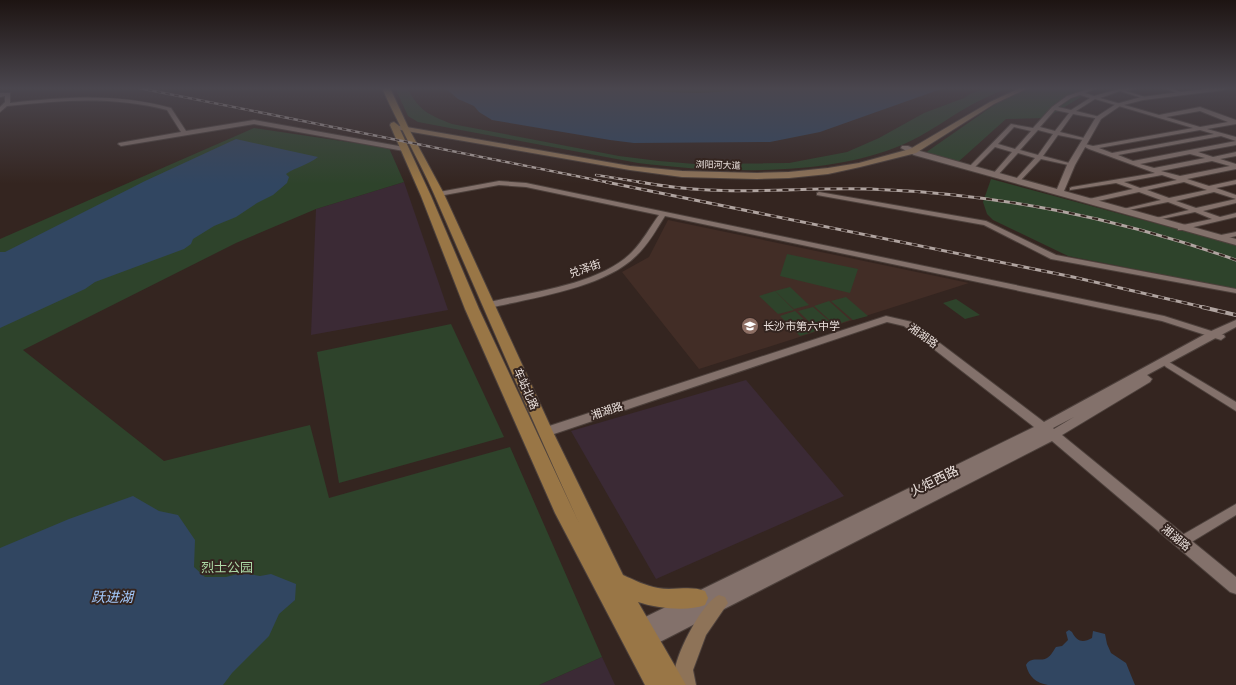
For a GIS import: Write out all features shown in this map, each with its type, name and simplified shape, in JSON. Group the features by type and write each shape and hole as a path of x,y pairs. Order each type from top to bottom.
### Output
{"main road":[{"name":"车站北路","path":"396,120 439,194 545,432 616,581 657,685"},
{"name":"车站北路","path":"397,120 404,149 426,196 472,309 564,513 638,636 675,685"},
{"name":"浏阳河大道","path":"909,150 957,120"},
{"name":"浏阳河大道","path":"399,125 630,168 682,174 757,176 789,175 828,171 860,165 909,150 963,120"},
{"path":"616,581 640,593 659,598 698,598"},
{"path":"686,685 684,670 699,630 719,603"}],"street":[{"path":"176,120 184,132"},
{"path":"995,175 1044,120"},
{"path":"1018,180 1066,120"},
{"path":"1060,192 1071,165 1097,120"},
{"path":"1172,120 1236,138"},
{"path":"121,144 184,132 254,122 404,149"},
{"path":"1091,148 1235,122"},
{"path":"971,168 1014,125 1057,133 1085,142 1091,148 1236,198"},
{"path":"1110,155 1236,132"},
{"path":"1145,138 1236,166"},
{"path":"1132,163 1236,143"},
{"path":"994,145 1071,165"},
{"path":"909,150 1060,192 1180,228 1236,242"},
{"path":"1154,170 1236,154"},
{"path":"1089,201 1142,190 1236,166"},
{"path":"1072,189 1165,173"},
{"path":"1118,182 1220,219"},
{"path":"1120,211 1169,200 1236,182"},
{"path":"439,194 499,183 526,185 1156,318 1217,336"},
{"path":"819,194 986,223 1054,257 1236,291"},
{"path":"1154,220 1196,210 1236,198"},
{"name":"兑泽街","path":"489,305 575,284 612,271 632,257 663,214"},
{"path":"1180,228 1236,215"},
{"path":"1219,238 1236,234"},
{"name":"湘湖路","path":"545,432 886,319 908,324 1048,431 1236,587"},
{"name":"火炬西路","path":"638,636 719,603 1048,431 1169,365 1236,323"},
{"name":"火炬西路","path":"638,636 698,598 1048,431 1217,336 1236,332"},
{"path":"1169,365 1236,407"},
{"path":"1181,542 1236,509"}],"shaded area":[{"path":"404,182 448,310 311,335 316,209"},
{"name":"长沙市第六中学","path":"668,220 969,283 699,369 622,272 649,257"},
{"path":"746,380 844,496 656,579 571,431"},
{"path":"602,657 615,685 539,685"}],"green space":[{"path":"415,120 443,120 452,124 619,156 695,164 789,163 847,152 879,138 911,120 946,120 912,141 872,155 840,163 772,170 703,169 638,163 418,122"},
{"path":"973,120 1005,120 957,163 925,153"},
{"name":"烈士公园","path":"254,128 389,148 404,182 316,209 236,243 23,350 164,461 310,425 329,498 510,447 602,657 539,685 0,685 0,239"},
{"path":"991,179 1236,245 1236,289 1068,256 993,220 987,214 983,202"},
{"path":"787,254 858,269 850,293 780,276"},
{"path":"790,287 809,305 794,309 775,291"},
{"path":"775,291 794,310 778,314 759,296"},
{"path":"846,297 868,316 853,320 831,301"},
{"path":"956,299 980,315 965,319 943,303"},
{"path":"829,301 850,320 835,325 814,306"},
{"path":"813,307 835,326 819,331 798,311"},
{"path":"795,311 816,331 800,336 780,316"},
{"path":"451,324 504,437 339,483 317,352"}],"water":[{"path":"492,120 854,120 820,132 770,142 634,143"},
{"path":"236,139 318,157 286,174 289,177 287,183 273,195 257,203 236,217 214,226 193,239 191,244 184,249 95,282 85,289 0,328 0,252 5,252 145,181"},
{"name":"跃进湖","path":"133,496 159,511 178,515 195,540 194,567 205,577 226,577 242,573 260,576 271,574 296,584 295,600 279,614 269,636 232,673 223,685 0,685 0,548 69,519"},
{"path":"1069,630 1080,641 1086,641 1092,638 1093,631 1105,634 1111,653 1126,663 1135,685 1048,685 1040,683 1034,679 1029,673 1026,665 1028,662 1044,659 1051,655 1056,647 1062,646 1068,640 1066,632"}],"railway":[{"path":"298,120 611,183"},
{"path":"596,175 646,183"},
{"path":"606,182 1073,277 1207,308"},
{"path":"639,182 646,183"},
{"path":"646,183 691,189 729,191 870,189 965,196 1011,202 1056,210 1146,231 1236,260"},
{"path":"1202,307 1236,315"}],"place":[{"name":"长沙市第六中学","path":"750,326"}]}
